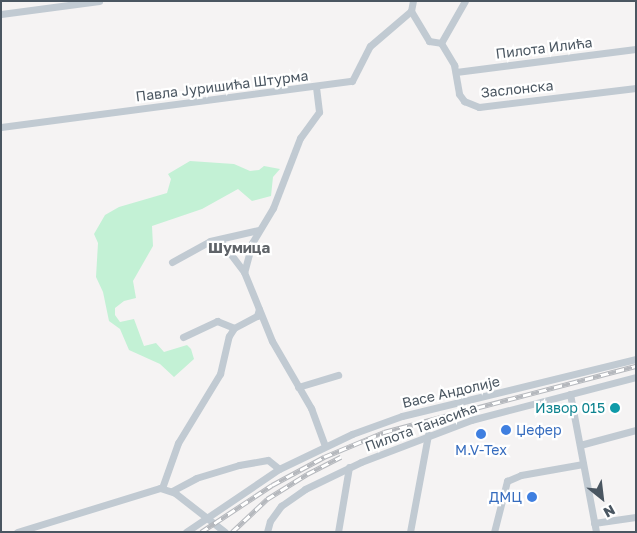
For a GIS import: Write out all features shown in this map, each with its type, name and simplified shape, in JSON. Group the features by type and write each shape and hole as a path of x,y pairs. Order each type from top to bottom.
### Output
{"street":[{"path":"1,14 99,1"},
{"path":"413,1 411,11 429,41 441,44 465,1"},
{"name":"Павла Јуришића Штурма","path":"1,127 352,82 360,70 370,46 411,11"},
{"name":"Заслонска","path":"441,44 456,72 459,94 464,101 479,107 636,88"},
{"name":"Пилота Илића","path":"456,72 636,49"},
{"path":"244,272 258,230 273,208 300,138 319,112 316,87"},
{"path":"172,262 210,241 258,230"},
{"path":"220,240 244,272 259,309 298,387 311,408 325,446"},
{"path":"162,488 178,443 220,374 234,328 257,316 259,309"},
{"path":"183,337 218,321 234,328"},
{"name":"Васе Андолије","path":"186,532 198,521 208,519 280,468 325,446 402,416 636,359"},
{"path":"298,387 338,375"},
{"name":"Пилота Танасића","path":"268,532 270,521 281,506 305,489 349,467 428,435 636,377"},
{"path":"570,394 596,532"},
{"path":"580,445 636,430"},
{"path":"410,532 428,435"},
{"path":"172,491 196,478 239,465 268,460 280,468"},
{"path":"494,532 507,481 521,475 583,464"},
{"path":"338,532 349,467"},
{"path":"17,532 162,488 172,491 224,532"},
{"path":"594,523 636,517"}],"green space":[{"path":"190,161 234,164 250,171 259,170 264,166 280,169 273,177 271,196 252,201 238,189 202,209 152,226 153,246 133,281 136,298 124,301 115,308 115,315 120,322 134,319 144,346 156,343 164,352 187,345 191,349 194,359 174,377 160,364 129,350 120,329 109,321 103,292 96,277 98,243 94,234 105,215 119,207 167,193 171,179 168,174"}],"railway":[{"path":"201,532 272,485 324,457 384,432 636,366"},
{"path":"232,532 267,499 307,474 341,457"}],"place":[{"name":"Извор 015","path":"615,408"},
{"name":"Џефер","path":"506,430"},
{"name":"M.V-Tex","path":"481,434"},
{"name":"ДМЦ","path":"532,497"}],"district":[{"name":"Шумица","path":"239,248"}]}
